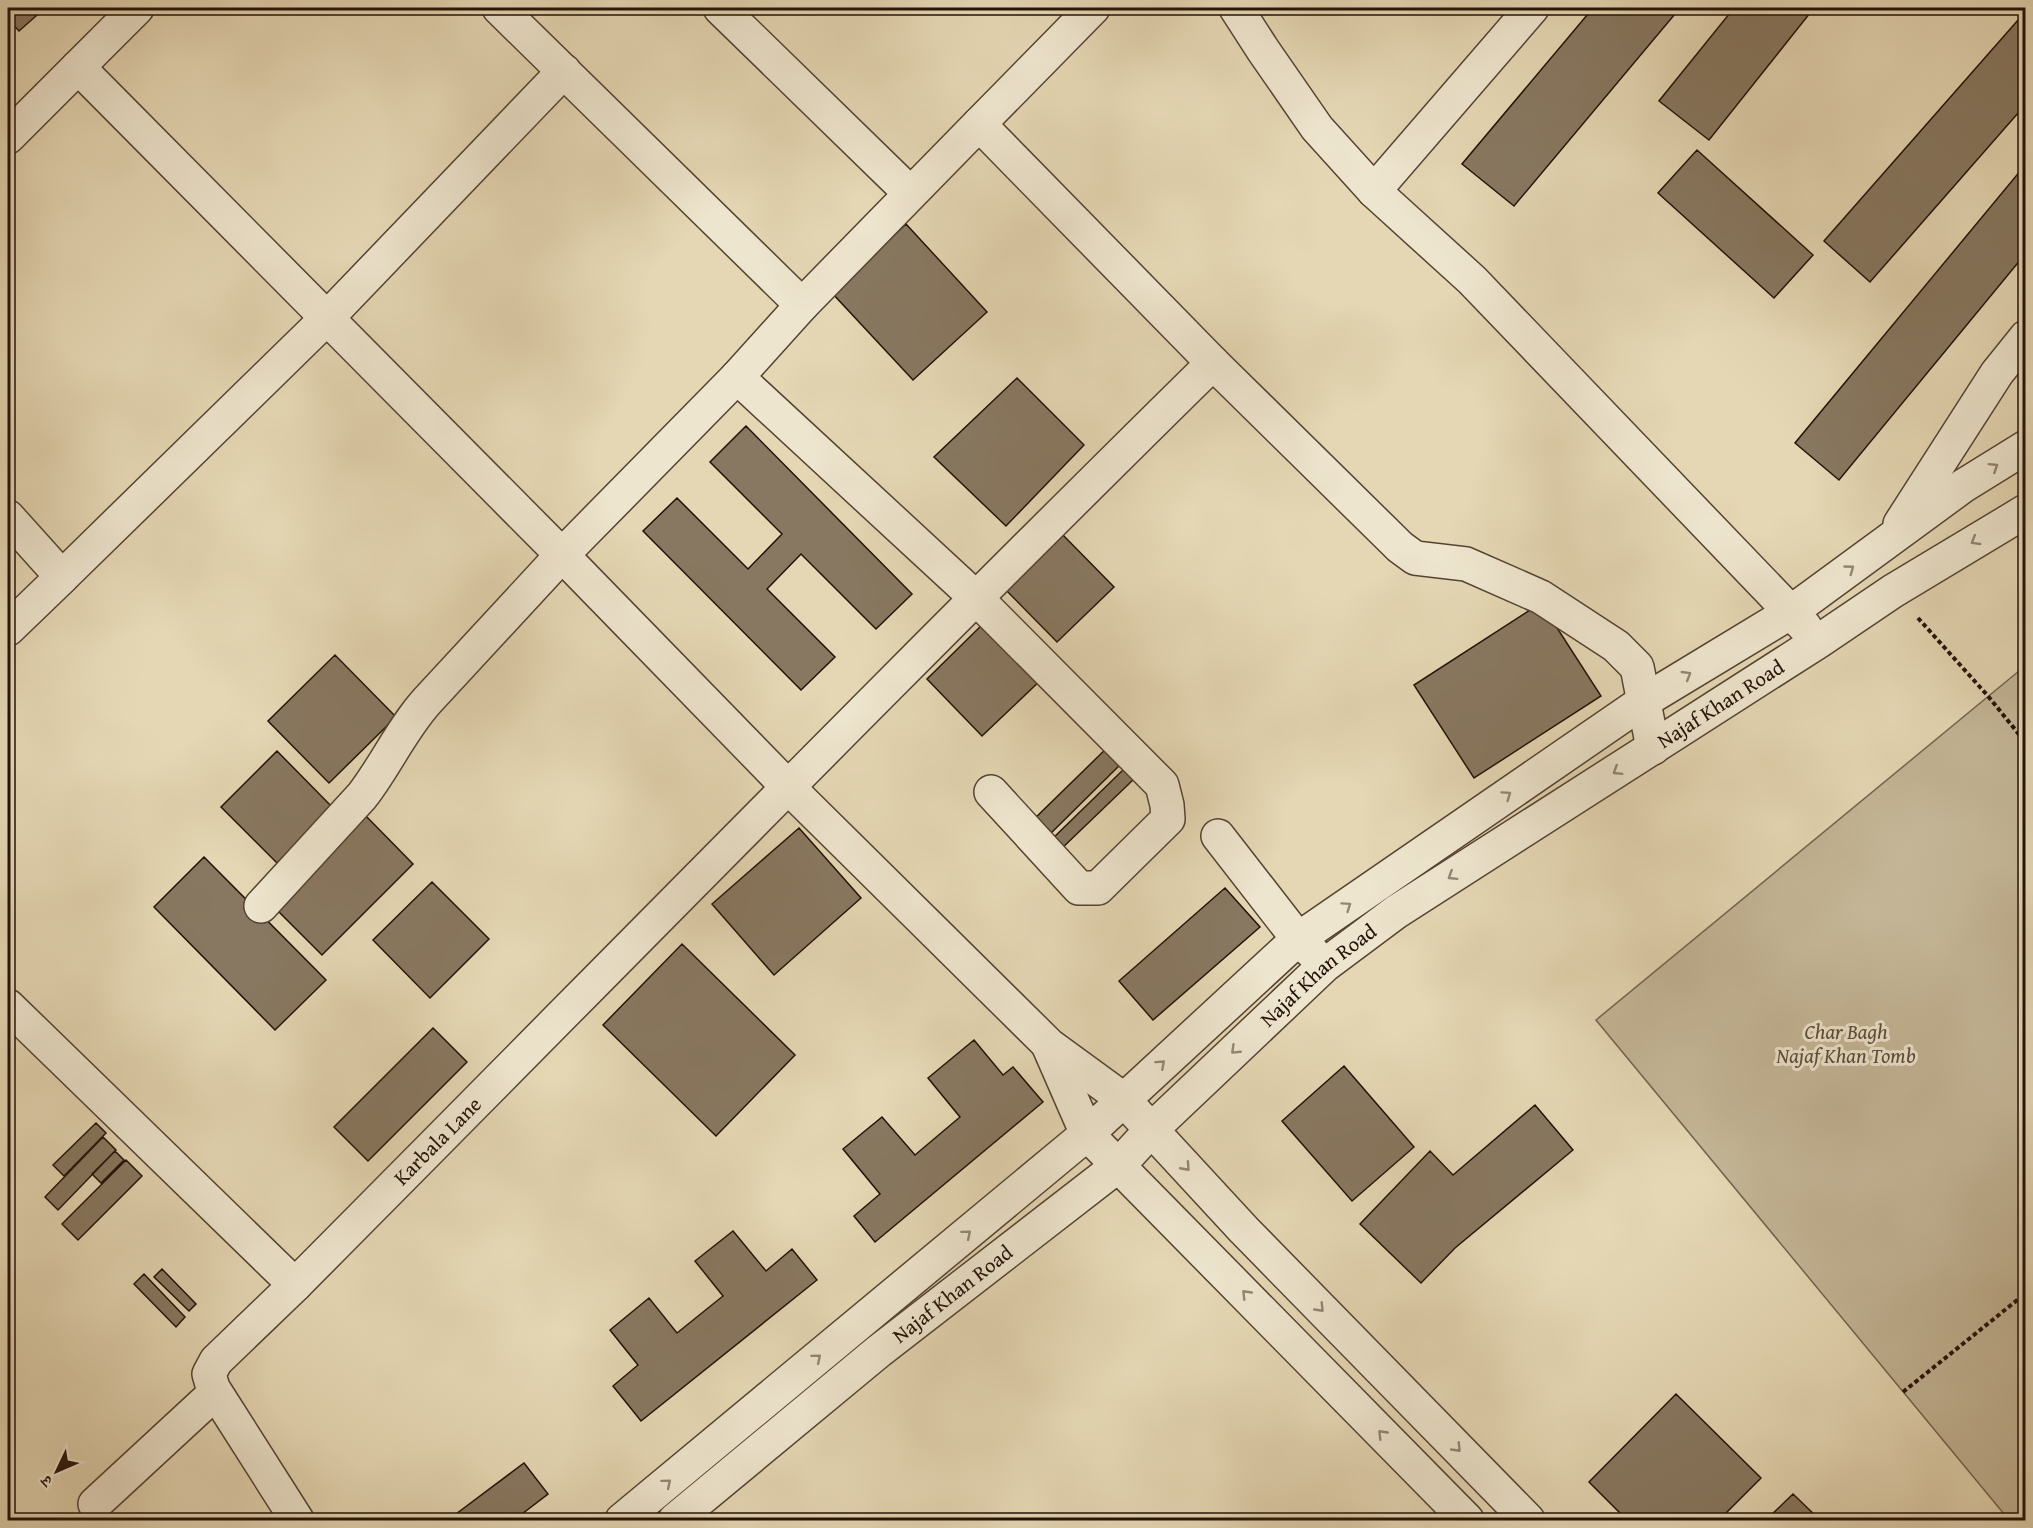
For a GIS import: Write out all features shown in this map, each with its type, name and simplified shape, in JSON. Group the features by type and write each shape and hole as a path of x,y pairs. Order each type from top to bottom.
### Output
{"street":[{"path":"8,137 137,8"},
{"path":"499,8 802,305"},
{"path":"720,8 910,193"},
{"path":"261,906 362,796 374,781 414,715 562,555 737,378 802,305 910,193 1093,8"},
{"path":"1236,8 1317,128 1374,191 1472,280 1819,641"},
{"path":"1374,191 1532,8"},
{"path":"78,67 562,555 789,788 1049,1045 1123,1099 1244,1230 1528,1521"},
{"path":"8,629 327,318 564,71"},
{"path":"979,124 1213,363 1400,547 1415,558 1466,564 1541,597 1626,655 1637,667 1653,748"},
{"path":"1891,539 1997,373 2025,337"},
{"name":"Karbala Lane","path":"297,1521 215,1393 209,1374 216,1360 295,1285 789,788 975,597 1213,363"},
{"path":"737,378 975,597 1162,785 1168,819 1098,888 1080,888 991,792"},
{"path":"622,1521 1087,1134 1298,939 1644,701 1791,612 1963,486 2025,447"},
{"name":"Najaf Khan Road","path":"675,1521 879,1351 1119,1165 1152,1129 1324,965 1396,912 1819,641 1893,591 2025,511"},
{"path":"8,517 62,577"},
{"path":"1218,836 1298,939 1324,965"},
{"path":"8,1006 295,1285"},
{"path":"1049,1045 1087,1134 1467,1521"},
{"path":"95,1504 215,1393"}],"path":[{"path":"1893,591 1988,696 2025,743"},
{"path":"1903,1392 2025,1293"}],"green space":[{"name":"Char Bagh Najaf Khan Tomb","path":"2025,666 2026,1520 2009,1520 1596,1020"}],"building":[{"path":"8,8 45,8 19,31 8,19"},
{"path":"1593,8 1680,8 1514,206 1462,164"},
{"path":"1734,8 1814,8 1709,140 1659,101"},
{"path":"2026,11 2026,104 1870,282 1824,241"},
{"path":"1697,150 1813,255 1774,298 1658,193"},
{"path":"2026,164 2026,253 1839,480 1795,443"},
{"path":"906,224 987,312 913,380 832,293"},
{"path":"1017,378 1084,445 1006,526 934,457"},
{"path":"746,426 912,594 876,629 801,554 767,589 835,657 801,690 643,531 677,498 748,569 782,534 710,462"},
{"path":"1059,531 1114,587 1057,642 1002,586"},
{"path":"1541,603 1601,696 1474,778 1414,685"},
{"path":"989,618 1045,676 982,736 927,679"},
{"path":"335,655 396,717 329,783 268,721"},
{"path":"1113,742 1128,757 1043,841 1027,826"},
{"path":"277,751 335,810 280,866 221,807"},
{"path":"1125,768 1135,778 1057,853 1048,843"},
{"path":"362,812 413,864 322,955 271,904"},
{"path":"799,828 861,898 774,975 712,904"},
{"path":"204,857 326,980 275,1030 154,907"},
{"path":"432,882 489,939 430,998 373,940"},
{"path":"1225,888 1260,927 1153,1020 1119,981"},
{"path":"682,944 795,1055 716,1136 603,1025"},
{"path":"433,1028 467,1062 368,1161 334,1127"},
{"path":"974,1040 1003,1075 1013,1067 1043,1102 875,1242 854,1216 880,1194 843,1149 882,1117 915,1155 960,1117 928,1078"},
{"path":"1344,1066 1414,1147 1352,1201 1282,1121"},
{"path":"1535,1105 1573,1150 1455,1248 1421,1283 1360,1224 1430,1151 1453,1175"},
{"path":"96,1123 106,1133 64,1176 53,1165"},
{"path":"103,1137 116,1150 58,1210 45,1197"},
{"path":"115,1151 124,1160 101,1183 92,1174"},
{"path":"126,1160 142,1176 78,1240 62,1224"},
{"path":"733,1231 766,1271 792,1249 817,1280 641,1421 613,1386 638,1365 610,1330 649,1298 677,1333 723,1296 695,1261"},
{"path":"162,1269 196,1304 189,1311 154,1277"},
{"path":"144,1274 185,1317 176,1327 134,1284"},
{"path":"1676,1394 1761,1478 1719,1520 1627,1520 1589,1482"},
{"path":"524,1463 548,1494 514,1520 448,1520"},
{"path":"1793,1494 1820,1520 1766,1520"}]}
